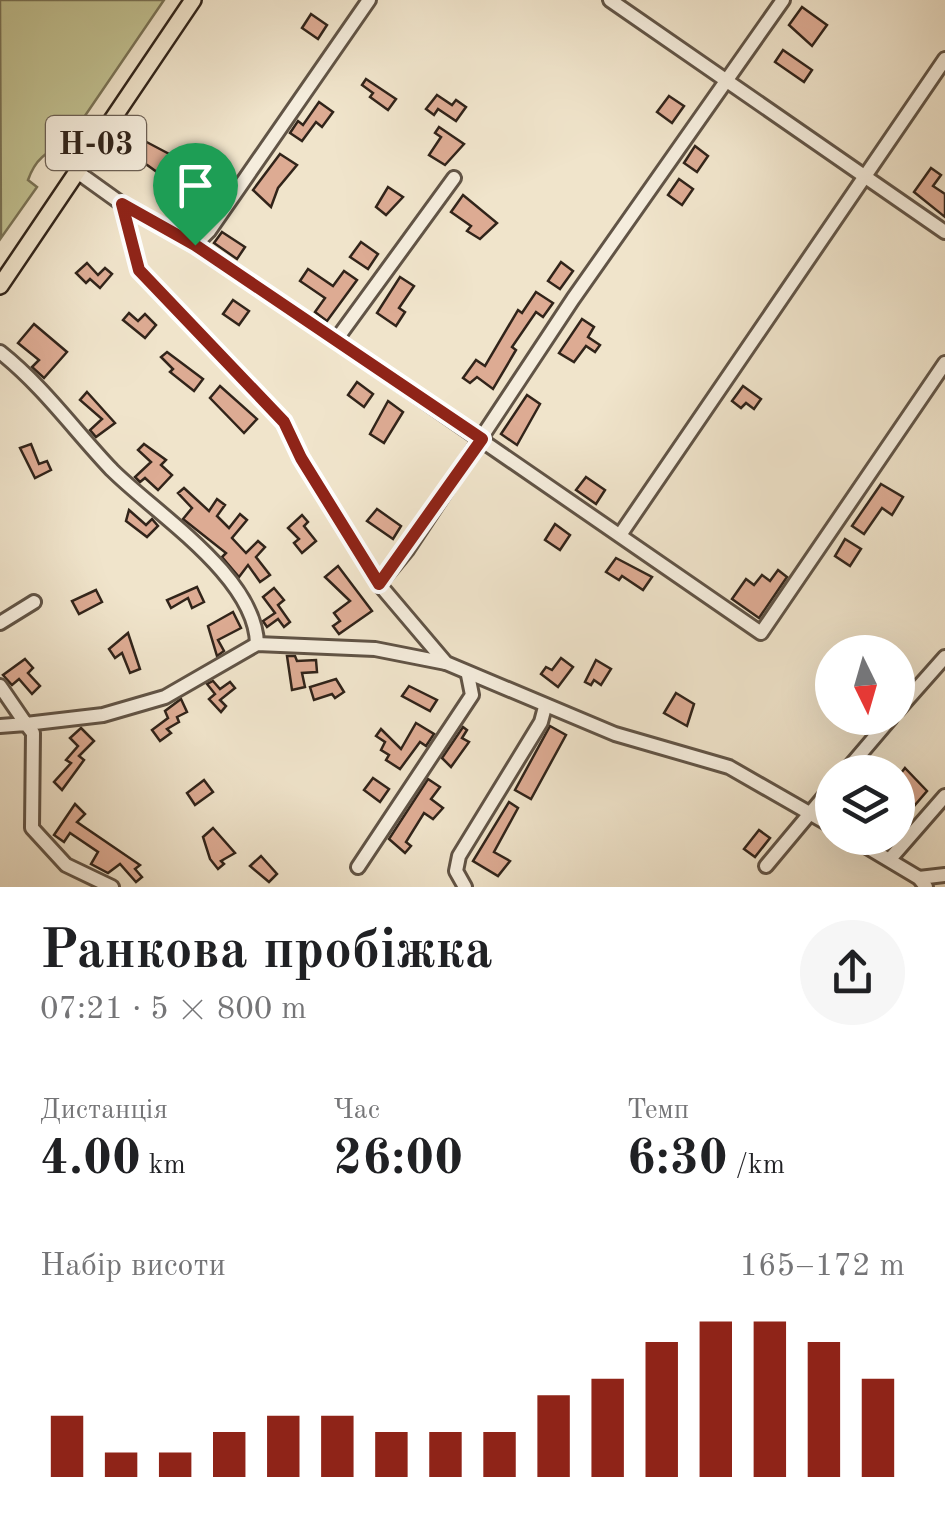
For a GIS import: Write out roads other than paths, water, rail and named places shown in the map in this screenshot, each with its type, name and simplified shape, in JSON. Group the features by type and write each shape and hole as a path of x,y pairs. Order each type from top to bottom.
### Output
{"main road":[{"name":"Н-03","path":"0,286 193,0"}],"street":[{"path":"195,245 368,0"},
{"path":"610,0 945,232"},
{"path":"379,584 783,0"},
{"path":"620,535 945,59"},
{"path":"76,171 336,340 761,633 945,363"},
{"path":"336,340 454,178"},
{"path":"122,204 139,270 284,422 301,458 379,584 446,662 545,707 729,767 815,816"},
{"path":"0,352 36,381 113,470 207,554 253,616 257,644"},
{"path":"0,623 34,602"},
{"path":"0,726 103,716 165,696 257,644 375,649 446,662"},
{"path":"915,690 945,656"},
{"path":"358,866 472,695 468,675"},
{"path":"0,686 34,738 32,828 66,865 112,887"},
{"path":"465,887 456,872 459,856 542,722 545,707"},
{"path":"860,755 877,735"},
{"path":"890,859 945,796"},
{"path":"766,866 815,807"},
{"path":"883,855 922,883 945,875"}]}
